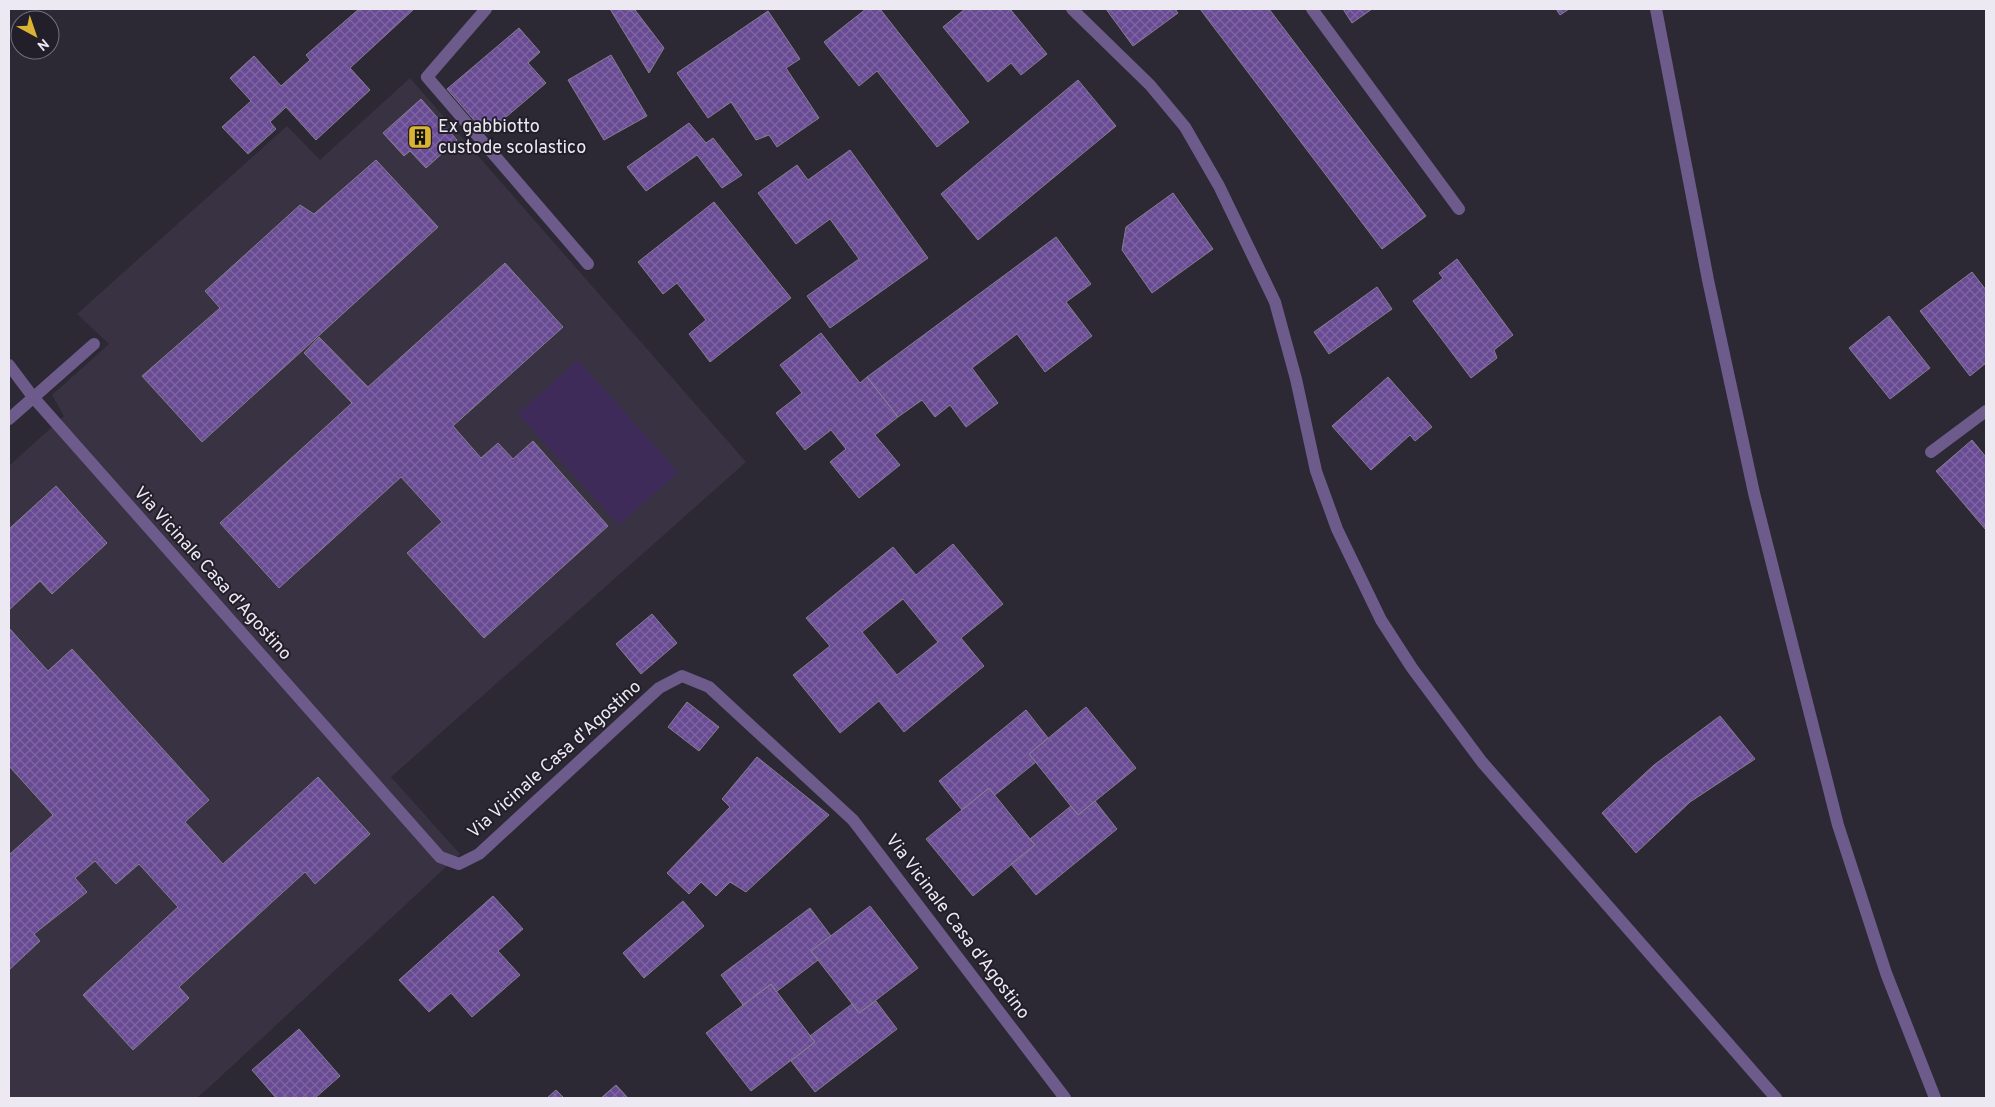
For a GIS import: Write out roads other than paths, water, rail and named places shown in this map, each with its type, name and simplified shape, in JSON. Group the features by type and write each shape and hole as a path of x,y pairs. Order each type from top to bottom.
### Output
{"street":[{"path":"486,9 427,77 588,264"},
{"path":"1072,9 1150,85 1185,127 1220,186 1275,302 1296,379 1316,471 1337,529 1381,620 1412,668 1482,762 1776,1098"},
{"path":"1312,9 1459,208"},
{"path":"1656,9 1708,280 1754,493 1838,825 1886,973 1935,1098"},
{"path":"9,419 94,344"},
{"name":"Via Vicinale Casa d'Agostino","path":"9,365 33,398 440,857 459,864 478,854 659,688 682,676 709,687 853,820 1065,1098"},
{"path":"1930,452 1986,411"}],"place":[{"name":"Ex gabbiotto custode scolastico","path":"420,137"}]}
